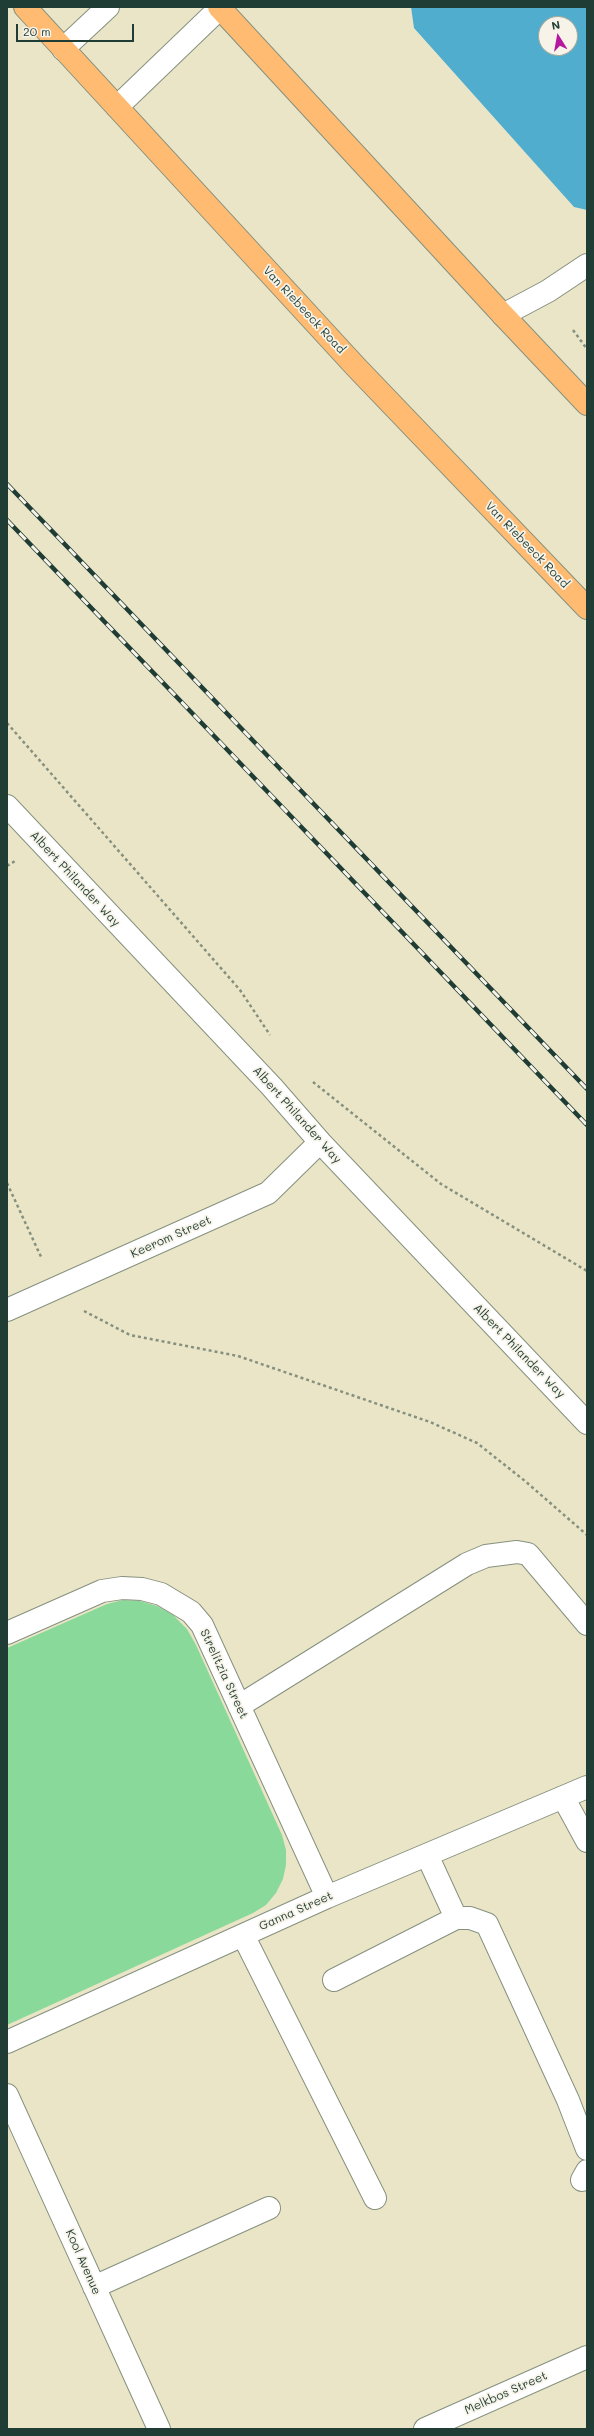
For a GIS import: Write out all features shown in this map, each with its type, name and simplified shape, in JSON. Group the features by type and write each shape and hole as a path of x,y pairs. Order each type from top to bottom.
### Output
{"main road":[{"name":"Van Riebeeck Road","path":"25,7 356,367 587,608"},
{"path":"220,8 503,316 587,404"}],"street":[{"path":"64,49 108,7"},
{"path":"117,107 220,8"},
{"path":"503,316 548,291 587,265"},
{"name":"Albert Philander Way","path":"7,806 272,1087 320,1142 587,1423"},
{"name":"Keerom Street","path":"7,1310 268,1193 320,1142"},
{"path":"239,1706 468,1564 486,1556 517,1552 528,1554 587,1624"},
{"name":"Strelitzia Street","path":"7,1633 102,1591 122,1588 142,1589 161,1594 190,1612 202,1625 326,1897"},
{"name":"Ganna Street","path":"7,2042 326,1897 587,1787"},
{"path":"563,1797 587,1841"},
{"path":"427,1855 456,1918"},
{"path":"334,1980 456,1918 470,1918 487,1924 568,2100 587,2149"},
{"path":"243,1935 375,2198"},
{"name":"Kool Avenue","path":"7,2095 159,2429"},
{"path":"94,2287 269,2208"},
{"name":"Melkbos Street","path":"425,2429 587,2357"}],"path":[{"path":"573,330 587,349"},
{"path":"7,723 240,990 271,1036"},
{"path":"7,866 18,860"},
{"path":"311,1081 441,1184 587,1271"},
{"path":"7,1183 43,1261"},
{"path":"79,1309 130,1335 238,1356 451,1431 477,1443 525,1481 587,1535"}],"green space":[{"path":"123,1600 140,1601 157,1606 173,1615 187,1629 196,1645 282,1835 286,1850 286,1865 283,1879 276,1893 266,1905 253,1913 7,2025 7,1648 107,1604"}],"water":[{"path":"411,7 587,7 587,210 574,207 414,28"}],"railway":[{"path":"7,484 587,1089"},
{"path":"7,520 587,1125"}]}
